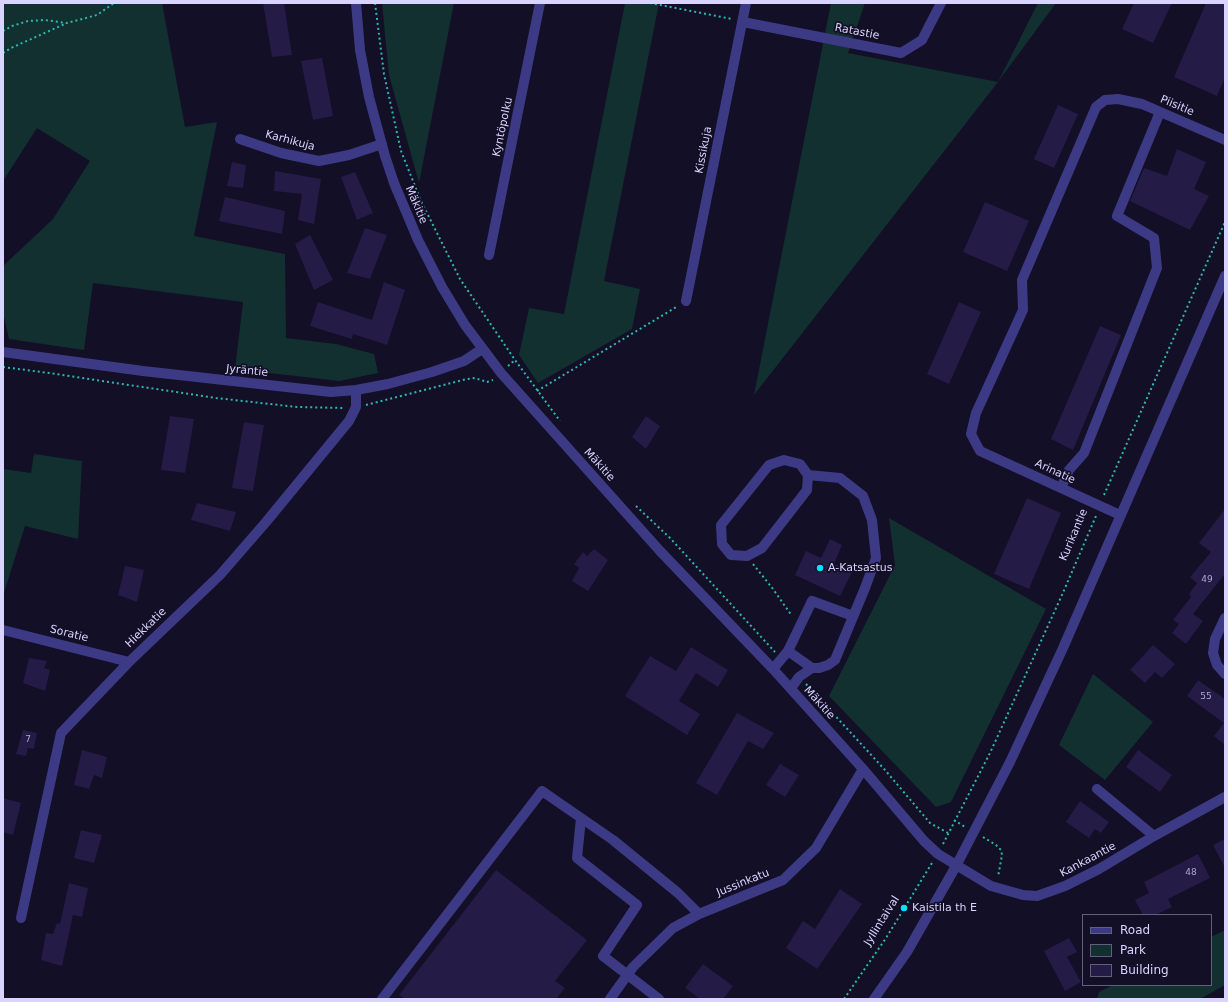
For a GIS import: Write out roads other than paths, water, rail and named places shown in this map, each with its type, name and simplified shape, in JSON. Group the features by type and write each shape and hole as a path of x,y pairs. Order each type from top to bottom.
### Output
{"street":[{"name":"Mäkitie","path":"356,3 360,50 369,97 394,183 418,240 442,287 465,325 501,373 660,551 773,669 863,768 924,841 938,854 956,866"},
{"name":"Kyntöpolku","path":"489,255 540,3"},
{"name":"Kissikuja","path":"686,301 746,3"},
{"name":"Ratastie","path":"742,22 901,53 922,40 941,3"},
{"name":"Piisitie","path":"980,451 971,434 976,413 1023,310 1022,280 1096,107 1105,100 1118,99 1142,104 1225,140"},
{"path":"1061,488 1069,470 1084,453 1157,268 1154,238 1117,216 1160,112"},
{"name":"Karhikuja","path":"240,139 281,153 319,161 348,155 382,144"},
{"path":"874,999 907,952 956,866 1010,762 1063,648 1225,276"},
{"name":"Jyräntie","path":"3,352 143,371 331,392 356,390 388,384 432,372 464,361 482,349"},
{"name":"Hiekkatie","path":"21,918 61,733 129,662 220,575 266,522 349,420 356,407 356,390"},
{"name":"Arinatie","path":"980,451 1120,515"},
{"path":"785,655 812,668 819,668 828,665 835,660 876,558 872,520 863,496 840,478 808,475 800,464 784,460 769,465 721,525 722,544 731,555 747,556 762,548 808,490 808,475"},
{"path":"773,669 785,655 812,601 853,616"},
{"path":"1225,618 1216,639 1213,653 1217,665 1225,674"},
{"name":"Soratie","path":"3,630 129,662"},
{"path":"790,688 799,677 812,668"},
{"name":"Jussinkatu","path":"610,999 633,967 673,928 699,914 783,880 816,848 863,768"},
{"path":"1097,789 1154,836"},
{"path":"382,999 542,791 612,840 672,888 699,914"},
{"name":"Kankaantie","path":"956,866 995,888 1023,895 1037,896 1065,886 1099,869 1154,836 1225,797"},
{"path":"581,818 576,858 637,905 603,956 659,999"}],"place":[{"name":"A-Katsastus","path":"820,568"},
{"name":"Kaistila th E","path":"904,908"}]}
